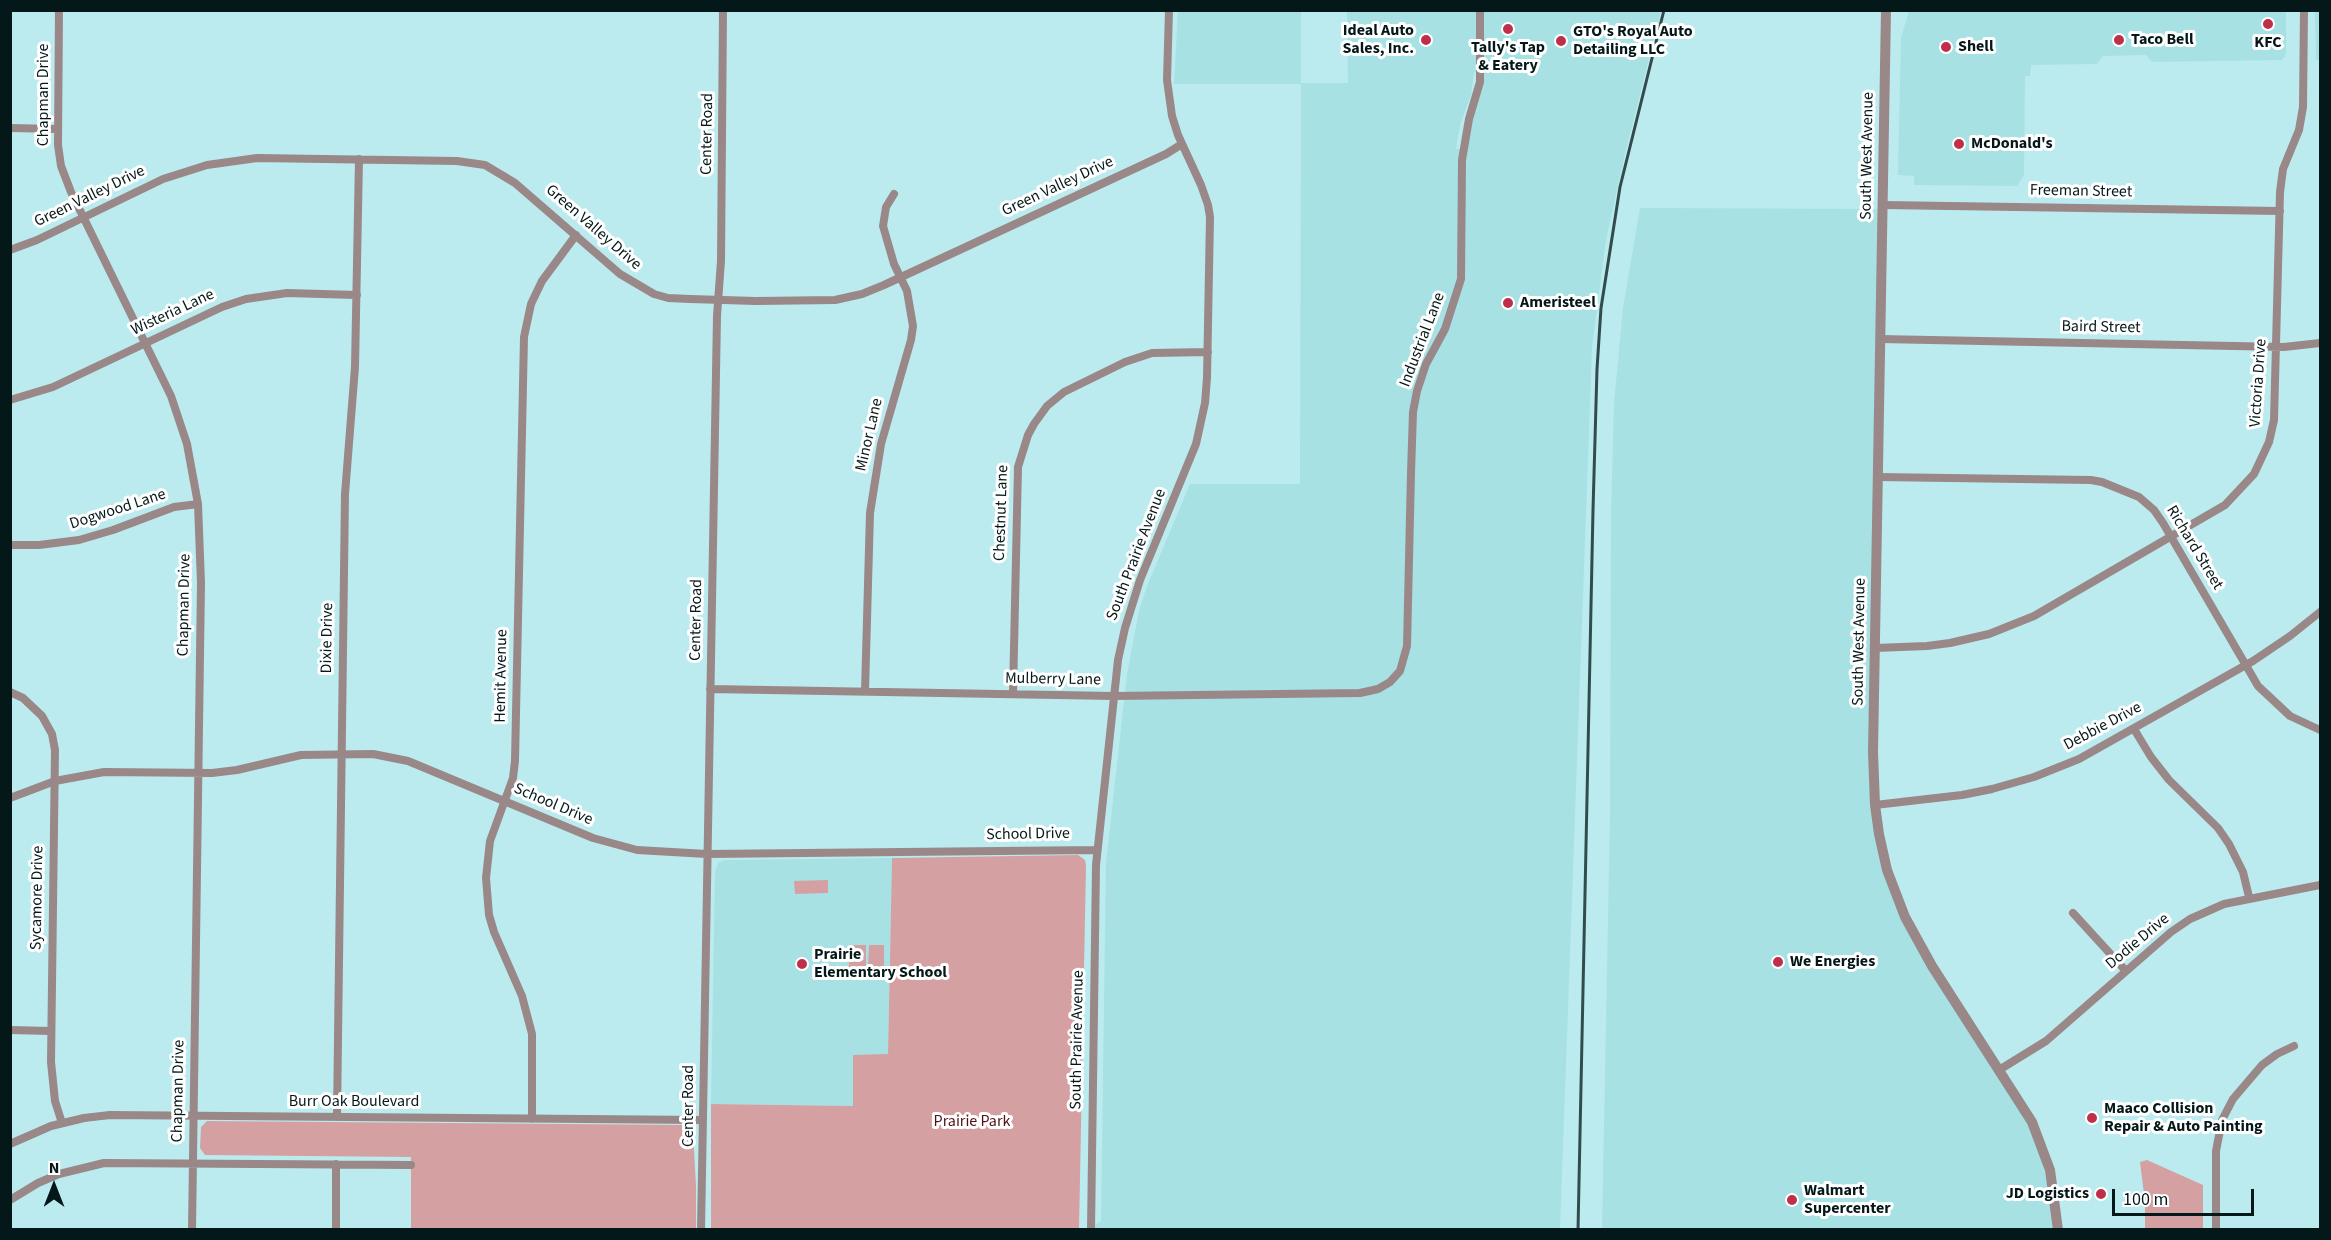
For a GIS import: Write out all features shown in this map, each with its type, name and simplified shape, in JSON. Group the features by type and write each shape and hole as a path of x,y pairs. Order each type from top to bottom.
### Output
{"street":[{"name":"Chapman Drive","path":"59,10 58,129 61,166 71,192 146,341 180,420 192,466 198,504 201,583 192,1230"},
{"name":"Center Road","path":"701,1230 718,300 722,214 723,10"},
{"name":"South Prairie Avenue","path":"1091,1230 1097,850 1114,696 1122,642 1131,607 1143,571 1192,456 1200,431 1205,403 1210,217 1201,185 1172,116 1167,80 1169,10"},
{"name":"Industrial Lane","path":"1393,680 1402,665 1407,646 1413,412 1426,364 1444,329 1461,279 1462,160 1469,118 1480,82 1480,10"},
{"name":"South West Avenue","path":"1886,10 1875,648 1875,805 1887,870 1905,917 1932,966 2032,1122 2050,1170 2058,1230"},
{"name":"Victoria Drive","path":"1875,648 1927,646 1989,634 2034,616 2225,505 2254,474 2273,428 2283,169 2299,130 2303,107 2304,10"},
{"path":"10,128 58,129"},
{"name":"Green Valley Drive","path":"10,250 37,240 163,179 207,165 257,158 457,160 485,165 515,183 620,274 647,291 668,298 836,300 862,294 900,277 1166,154 1182,144"},
{"name":"Dixie Drive","path":"337,1117 345,494 355,367 359,159"},
{"name":"Minor Lane","path":"865,692 870,513 883,435 911,340 912,319 907,291 894,264 883,226 886,207 894,194"},
{"name":"Freeman Street","path":"1883,205 2280,211"},
{"name":"Hemit Avenue","path":"532,1119 532,1034 522,996 494,932 486,888 490,841 513,778 515,761 524,337 531,304 542,281 576,235"},
{"name":"Wisteria Lane","path":"10,400 53,387 201,315 246,299 287,293 357,294"},
{"name":"Baird Street","path":"1880,339 2277,346 2320,343"},
{"name":"Chestnut Lane","path":"1013,694 1018,467 1034,424 1047,406 1064,392 1125,362 1152,353 1208,352"},
{"name":"Richard Street","path":"1878,477 2102,482 2127,491 2154,510 2245,665 2271,700 2290,717 2320,730"},
{"name":"Dogwood Lane","path":"10,544 39,545 79,540 174,507 198,504"},
{"name":"Debbie Drive","path":"1875,805 1962,795 2013,783 2079,759 2245,665 2290,636 2320,612"},
{"name":"Mulberry Lane","path":"710,689 1114,696 1360,693 1378,689 1393,680"},
{"name":"Sycamore Drive","path":"10,692 29,702 48,724 55,750 51,1071 62,1124"},
{"path":"2134,729 2151,757 2169,780 2218,828 2229,844 2243,872 2249,897"},
{"name":"School Drive","path":"10,798 55,781 104,772 237,770 301,755 373,754 408,761 593,838 618,846 649,851 707,854 1097,850"},
{"name":"Dodie Drive","path":"1999,1071 2046,1041 2171,932 2190,919 2224,904 2249,897 2320,885"},
{"path":"2073,913 2126,971"},
{"path":"10,1030 51,1031"},
{"path":"2216,1230 2216,1151 2222,1120 2233,1099 2262,1065 2277,1054 2295,1046"},
{"name":"Burr Oak Boulevard","path":"10,1144 62,1124 110,1115 703,1120"},
{"path":"10,1200 38,1183 81,1167 124,1162 411,1165"},
{"path":"336,1164 336,1230"}],"shaded area":[{"path":"1178,11 1301,11 1301,83 1348,83 1347,11 1661,11 1606,240 1592,347 1560,1229 1087,1230 1101,1221 1106,864 1127,674 1139,611 1147,586 1190,484 1300,484 1301,84 1174,84","holes":["1474,72 1482,72 1465,149 1456,149 1460,125 1471,95"]},
{"path":"1909,11 2286,11 2286,54 2282,60 2155,62 2146,55 2103,56 2097,64 2031,65 2030,76 2025,76 2024,175 2017,186 1914,185 1914,176 1898,175 1901,38"},
{"path":"2315,11 2320,11 2320,60 2316,60"},
{"path":"1640,208 1881,209 1873,781 1894,898 2038,1140 2057,1229 1602,1230 1610,814 1611,515 1614,404 1623,308"},
{"name":"Prairie Elementary School","path":"892,858 888,1055 853,1106 711,1104 715,873 718,863 725,860"}],"green space":[{"name":"Prairie Park","path":"1078,855 1085,860 1086,866 1079,1229 711,1229 711,1104 853,1106 853,1055 888,1054 892,858"},
{"path":"828,880 828,893 795,894 794,881"},
{"path":"849,945 866,945 866,970 849,969"},
{"path":"869,945 884,945 884,970 868,969"},
{"path":"207,1121 685,1125 693,1132 696,1229 411,1229 411,1157 205,1155 200,1148 201,1127"},
{"path":"2147,1160 2203,1185 2203,1229 2145,1229 2145,1202 2140,1162"}],"railway":[{"path":"1578,1230 1593,510 1601,308 1620,187 1664,10"}],"place":[{"name":"KFC","path":"2268,24"},
{"name":"Tally's Tap & Eatery","path":"1508,29"},
{"name":"Ideal Auto Sales, Inc.","path":"1426,40"},
{"name":"Taco Bell","path":"2119,40"},
{"name":"GTO's Royal Auto Detailing LLC","path":"1561,41"},
{"name":"Shell","path":"1946,47"},
{"name":"McDonald's","path":"1959,144"},
{"name":"Ameristeel","path":"1508,303"},
{"name":"We Energies","path":"1778,962"},
{"name":"Prairie Elementary School","path":"802,964"},
{"name":"Maaco Collision Repair & Auto Painting","path":"2092,1118"},
{"name":"JD Logistics","path":"2101,1194"},
{"name":"Walmart Supercenter","path":"1792,1200"}]}
